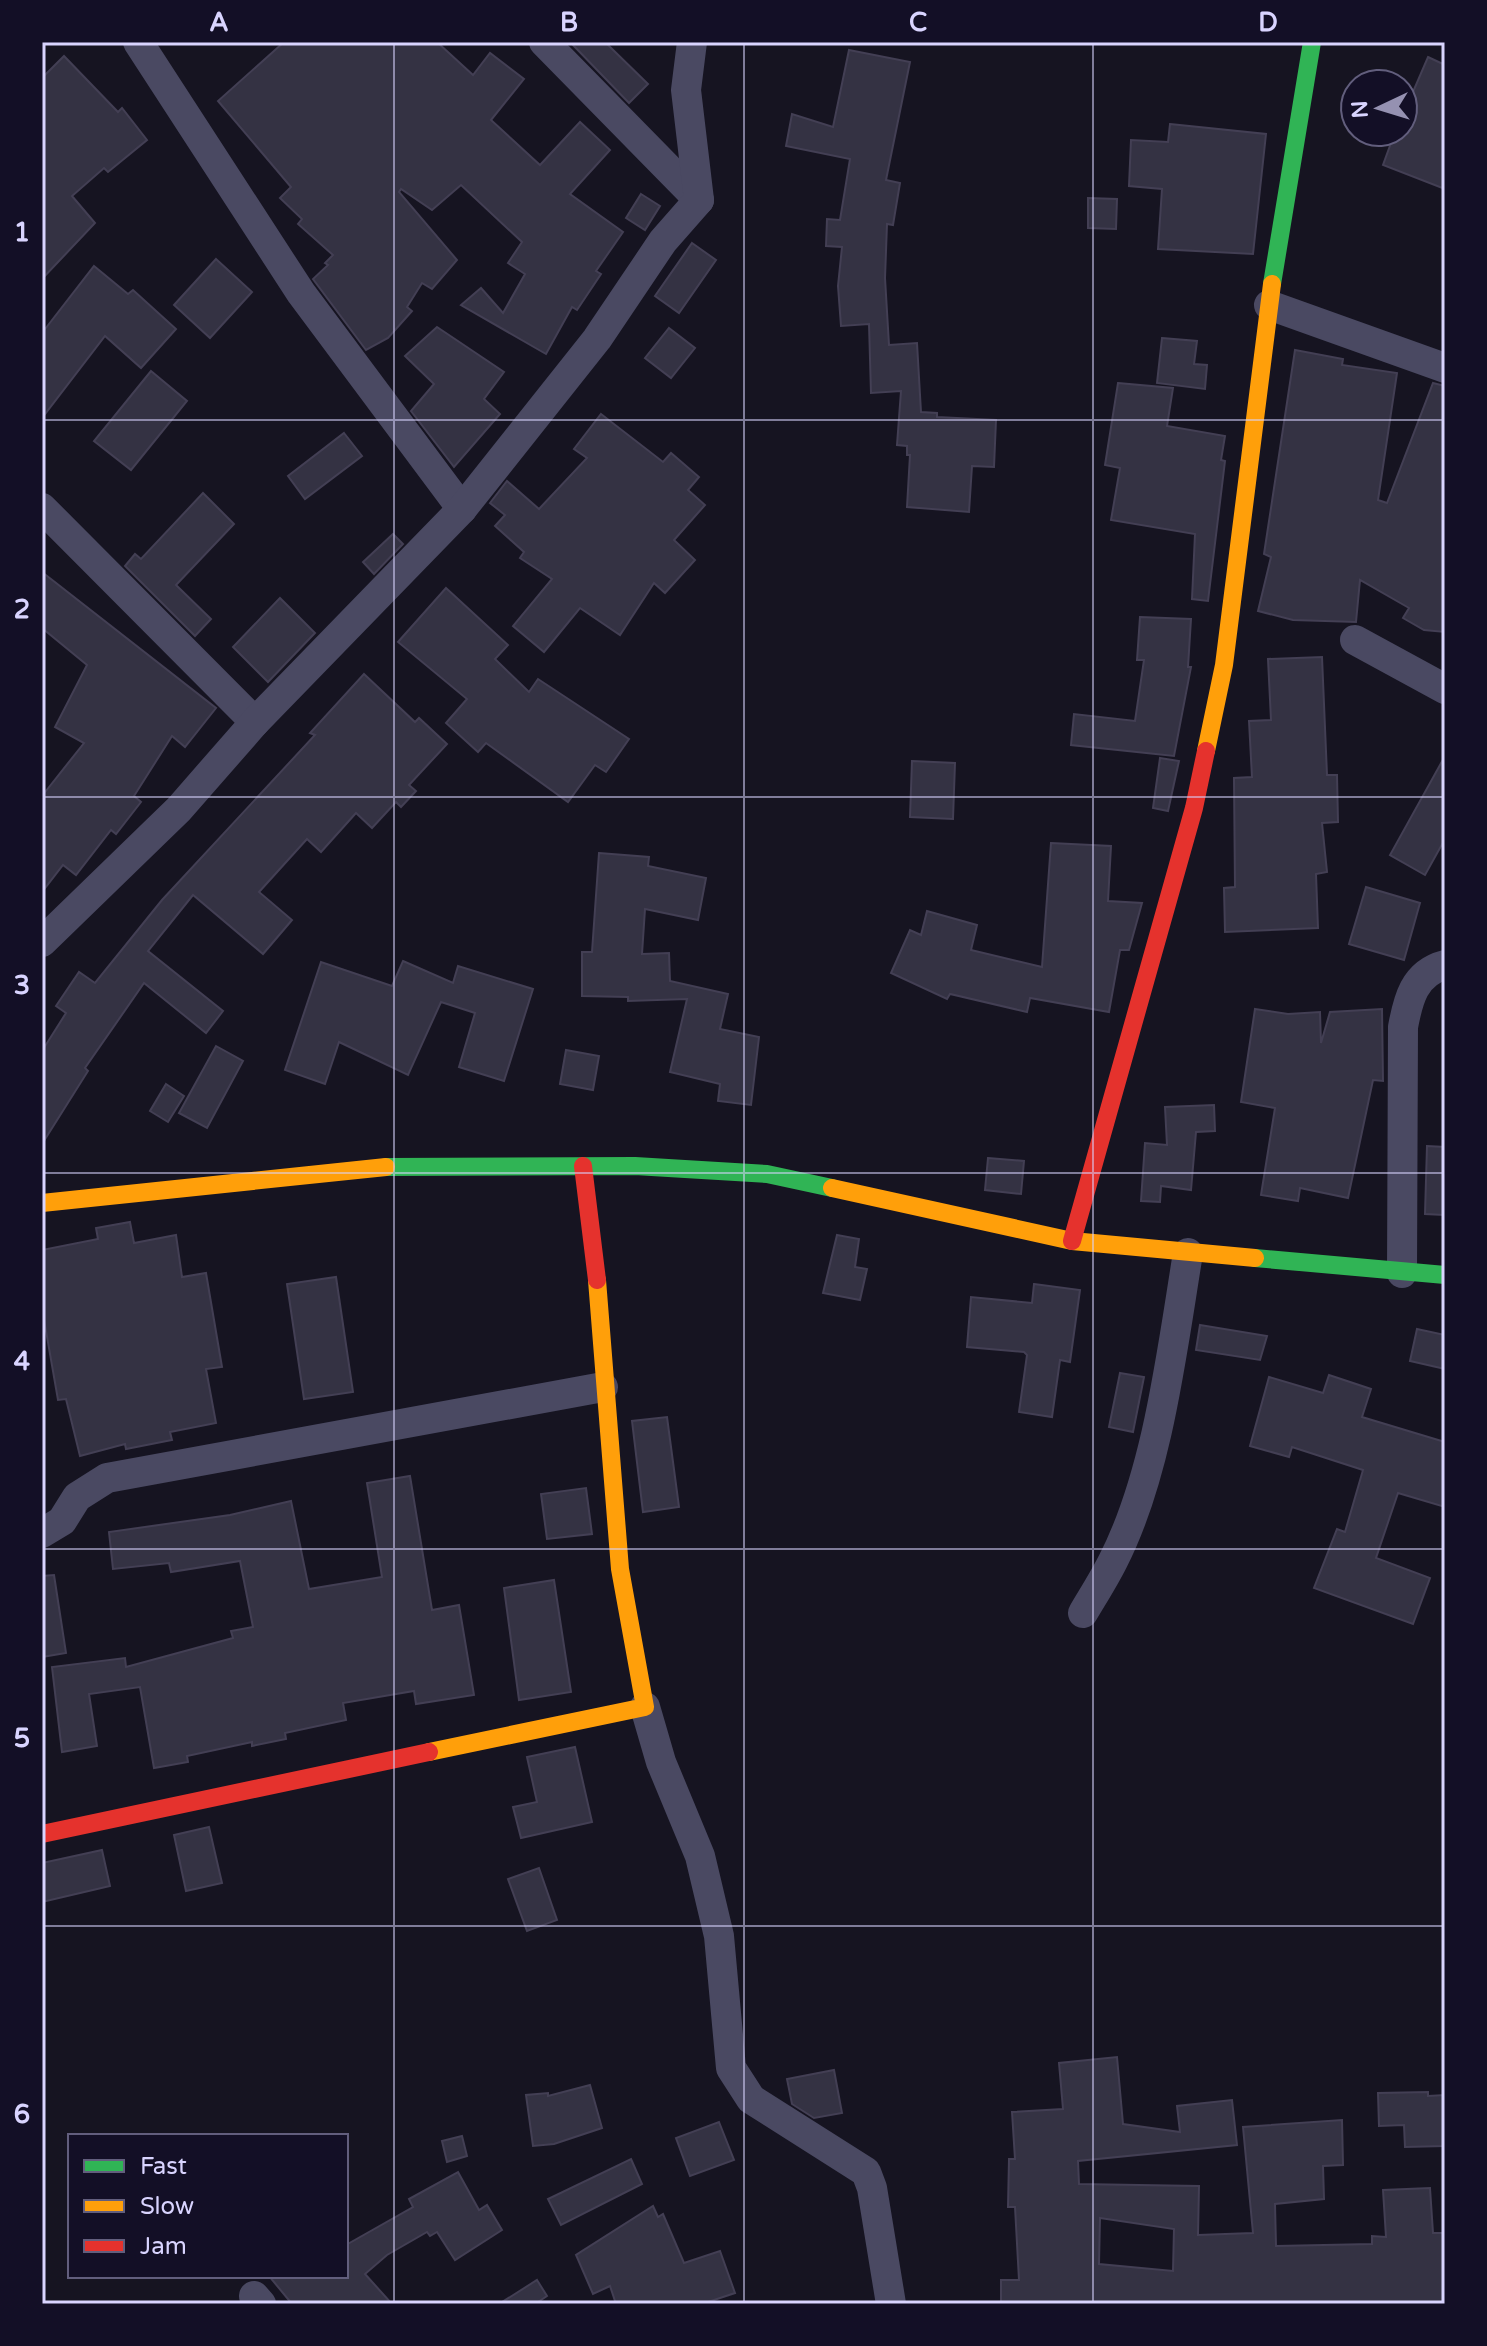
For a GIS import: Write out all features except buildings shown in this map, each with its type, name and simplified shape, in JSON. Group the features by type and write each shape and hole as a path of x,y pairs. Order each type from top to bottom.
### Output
{"street":[{"path":"138,42 301,293 462,509"},
{"path":"544,42 699,200"},
{"path":"42,942 179,809 255,722 462,509 597,339 663,241 699,200 686,90 692,42"},
{"path":"1072,1241 1194,808 1224,665 1269,305 1312,42"},
{"path":"1269,305 1445,368"},
{"path":"42,508 255,722"},
{"path":"1355,640 1445,689"},
{"path":"1402,1273 1403,1027 1409,992 1423,976 1445,965"},
{"path":"583,1166 602,1334 603,1387 629,1646 645,1707 707,1882 719,1936 731,2068 740,2087 751,2099 866,2172 872,2188 891,2304"},
{"path":"42,1203 389,1167 583,1166 767,1174 1072,1241 1445,1275"},
{"path":"1083,1613 1114,1558 1141,1486 1168,1379 1188,1253"},
{"path":"42,1533 62,1521 77,1497 107,1478 603,1387"},
{"path":"42,1834 645,1707"}],"traffic: fast":[{"path":"1272,284 1312,42"},
{"path":"386,1167 635,1166 767,1174 832,1188"},
{"path":"1255,1258 1445,1275"}],"traffic: slow":[{"path":"1206,751 1224,665 1272,284"},
{"path":"42,1203 386,1167"},
{"path":"832,1188 1072,1241 1255,1258"},
{"path":"429,1752 645,1707 620,1569 597,1280"}],"traffic: jam":[{"path":"1072,1241 1194,808 1206,751"},
{"path":"583,1166 597,1280"},
{"path":"42,1834 429,1752"}]}
